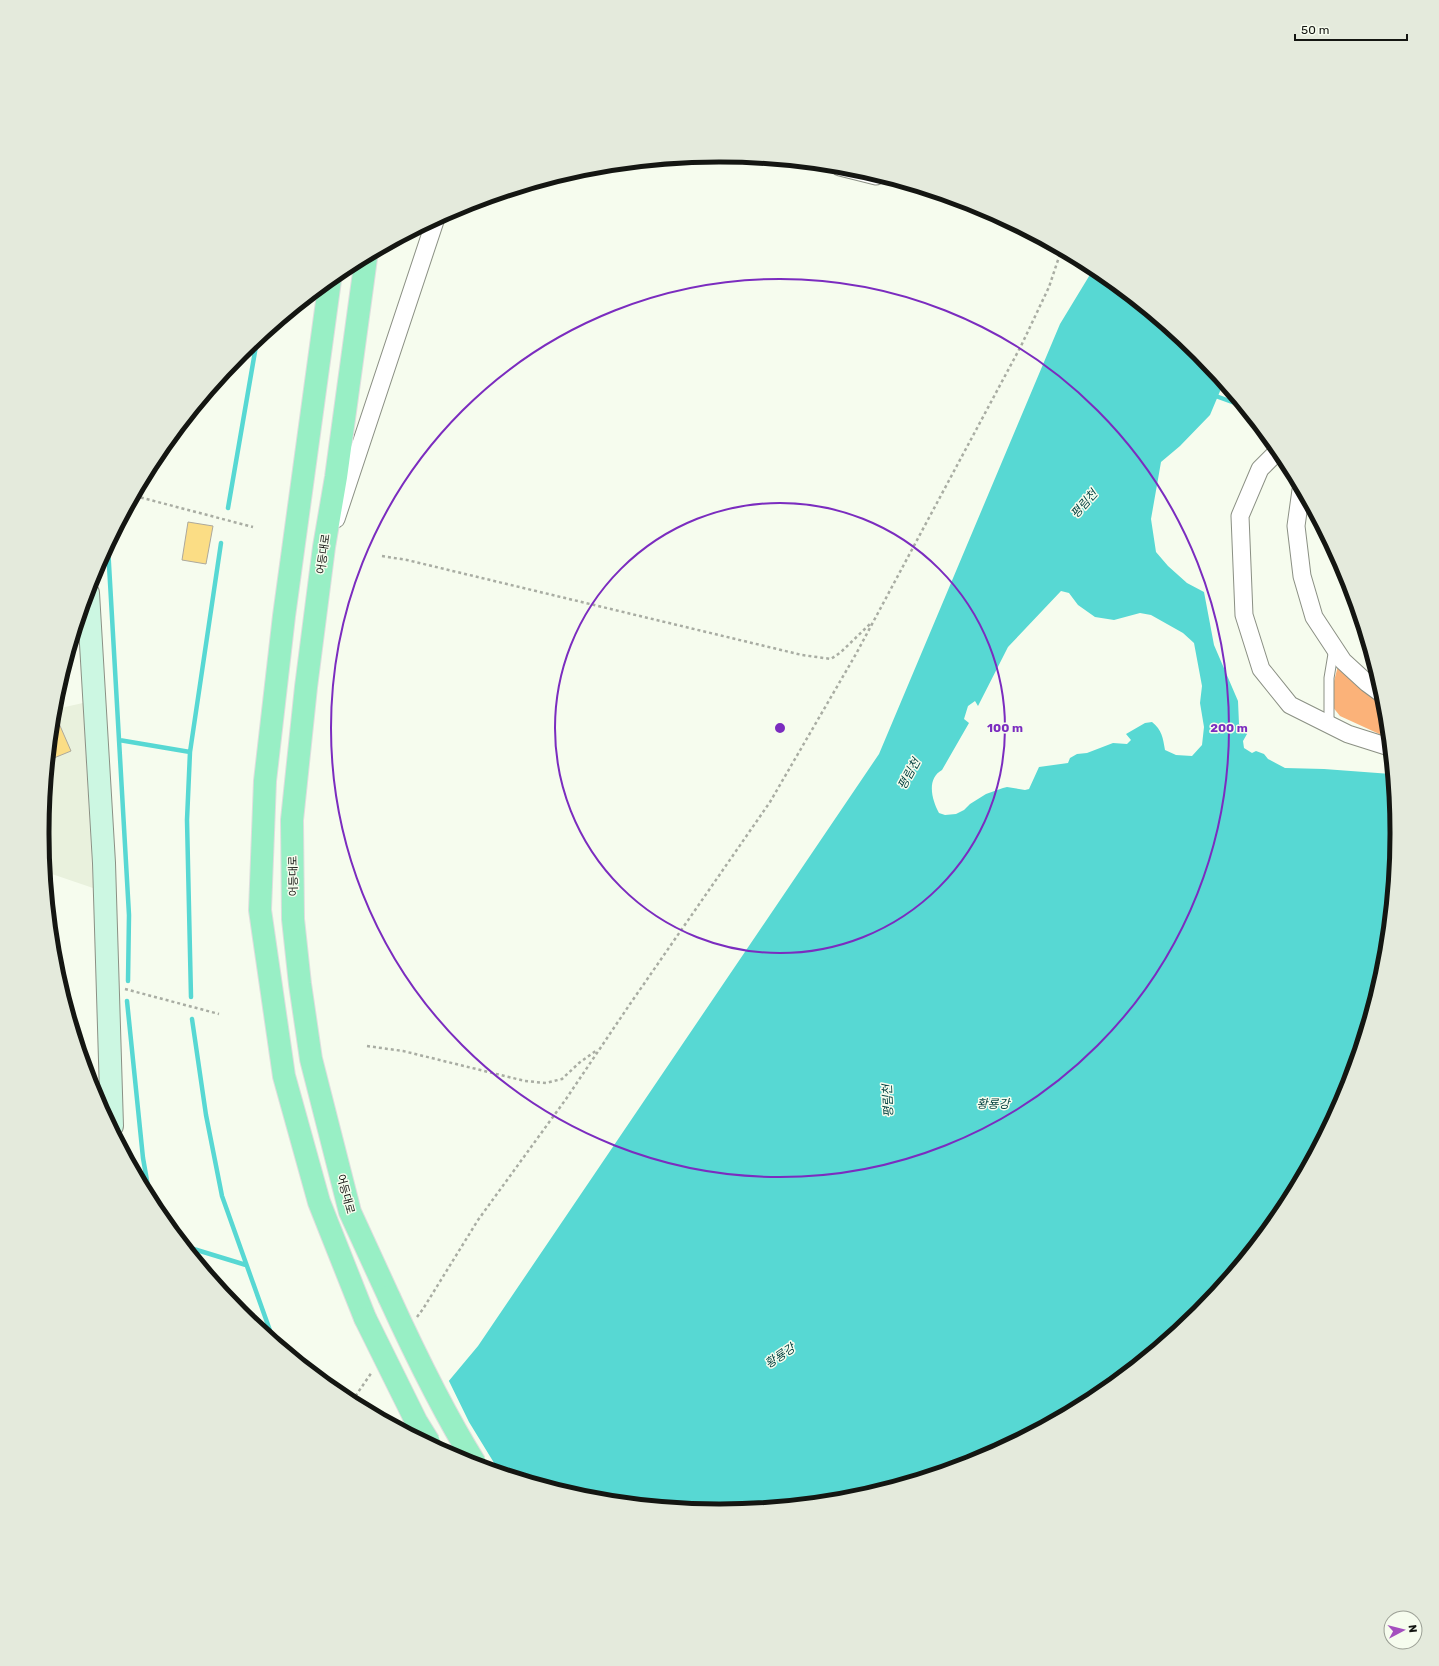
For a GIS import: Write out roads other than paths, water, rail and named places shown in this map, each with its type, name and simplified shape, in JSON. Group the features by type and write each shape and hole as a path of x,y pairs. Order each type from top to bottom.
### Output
{"main road":[{"name":"어등대로","path":"365,264 336,478 321,565 306,686 292,820 293,919 300,984 311,1059 350,1212 423,1370 469,1455"},
{"path":"329,288 284,616 265,781 260,910 284,1076 319,1202 365,1318 416,1421 424,1435"},
{"path":"89,607 103,848 112,1116"}],"street":[{"path":"321,565 433,228"},
{"path":"1274,455 1260,469 1240,516 1244,615 1261,669 1290,705 1348,734 1384,746"},
{"path":"1299,497 1296,526 1302,576 1314,617 1344,661 1374,688"}],"lane":[{"path":"1329,724 1329,678 1334,647"}],"water":[{"name":"황룡강","path":"1090,274 1128,301 1162,329 1194,359 1221,388 1210,415 1180,446 1161,462 1151,519 1156,552 1168,566 1187,583 1204,592 1214,645 1238,701 1239,724 1247,734 1243,741 1244,748 1252,753 1256,751 1264,754 1268,759 1285,768 1387,774 1390,833 1389,877 1377,964 1367,1007 1339,1090 1321,1130 1277,1206 1224,1275 1194,1307 1162,1337 1128,1365 1092,1391 1055,1414 1016,1434 935,1468 893,1481 850,1491 807,1498 763,1502 720,1504 632,1498 589,1491 546,1481 504,1468 463,1452 410,1427 478,1346 879,754 1060,324","holes":["1061,591 1069,593 1078,605 1095,617 1114,620 1140,613 1151,615 1183,633 1194,643 1202,686 1200,703 1204,727 1202,745 1192,756 1176,755 1165,750 1162,734 1158,728 1152,722 1145,723 1126,734 1131,740 1127,744 1113,743 1087,753 1077,754 1070,758 1068,763 1039,767 1029,789 1003,788 986,794 956,814 945,815 939,813 934,802 932,784 937,774 942,770 969,723 964,719 968,706 975,701 978,706 1008,647"]}],"waterway":[{"path":"228,508 255,349"},
{"path":"1213,395 1233,402"},
{"path":"191,997 187,820 190,752 221,543"},
{"path":"109,557 129,915 128,981"},
{"path":"119,740 190,752"},
{"path":"127,1001 143,1158 147,1181"},
{"path":"192,1019 206,1115 222,1196 270,1330"},
{"path":"195,1249 246,1265"}],"water label":[{"name":"평림천","path":"1084,504"},
{"name":"평림천","path":"909,774"},
{"name":"평림천","path":"888,1101"}]}
